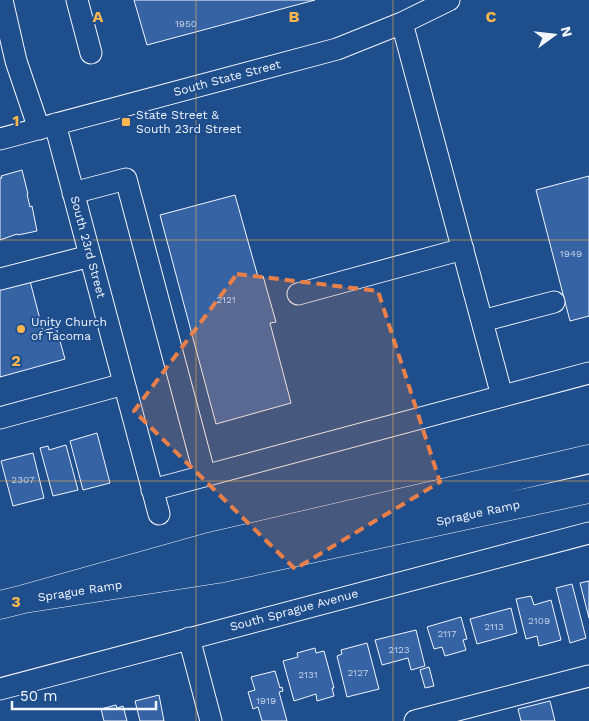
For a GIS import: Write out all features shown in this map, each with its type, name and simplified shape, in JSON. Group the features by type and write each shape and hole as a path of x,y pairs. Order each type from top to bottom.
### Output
{"highway":[{"name":"Sprague Ramp","path":"12,602 209,547 589,459"},
{"name":"Sprague Ramp","path":"12,602 218,569 589,489"}],"street":[{"name":"South 23rd Street","path":"2,0 16,61 47,126 73,193 159,514"},
{"path":"77,0 91,53"},
{"name":"South State Street","path":"0,139 337,48 402,23 449,0"},
{"path":"402,23 502,396"},
{"path":"73,193 126,179 205,476"},
{"path":"298,294 463,249"},
{"path":"0,279 90,256"},
{"path":"482,321 554,302"},
{"path":"152,490 589,373"},
{"path":"0,418 124,384"},
{"name":"South Sprague Avenue","path":"0,688 589,533"},
{"path":"189,638 211,721"},
{"path":"415,721 589,676"}],"highlighted area":[{"path":"237,274 378,291 440,482 295,569 134,411"}],"building":[{"path":"134,0 315,0 147,45"},
{"path":"22,170 37,231 17,234 0,240 0,178 2,178 1,176"},
{"path":"589,176 589,316 570,321 536,190"},
{"path":"235,195 258,277 263,276 276,322 270,323 291,403 216,424 160,215"},
{"name":"Unity Church of Tacoma","path":"30,281 43,331 56,327 65,359 0,377 0,289"},
{"path":"97,433 110,483 83,490 70,441"},
{"path":"66,445 78,490 53,496 40,448 48,446 49,450"},
{"path":"33,453 44,498 13,506 1,461"},
{"path":"589,581 589,618 580,583"},
{"path":"572,584 586,638 570,643 556,588"},
{"path":"531,596 534,605 551,600 561,640 539,646 537,636 526,639 516,599"},
{"path":"511,608 517,633 477,644 470,619"},
{"path":"461,617 467,639 463,640 466,650 445,656 442,647 434,649 427,627"},
{"path":"416,630 425,666 411,670 408,658 382,665 375,640"},
{"path":"367,643 379,689 347,697 337,656 342,654 341,650"},
{"path":"315,648 316,653 324,651 334,688 332,688 334,696 317,701 316,694 294,701 283,661 298,657 297,653"},
{"path":"429,667 434,686 425,688 420,670"},
{"path":"275,671 280,688 282,687 283,691 279,692 287,721 262,721 258,707 253,709 248,692 255,690 251,677"},
{"path":"159,695 164,721 140,721 135,701"},
{"path":"550,701 555,721 521,721 518,709"},
{"path":"116,705 117,708 123,706 127,721 104,721 101,709"}],"place":[{"name":"State Street & South 23rd Street","path":"126,122"},
{"name":"Unity Church of Tacoma","path":"21,329"}]}
